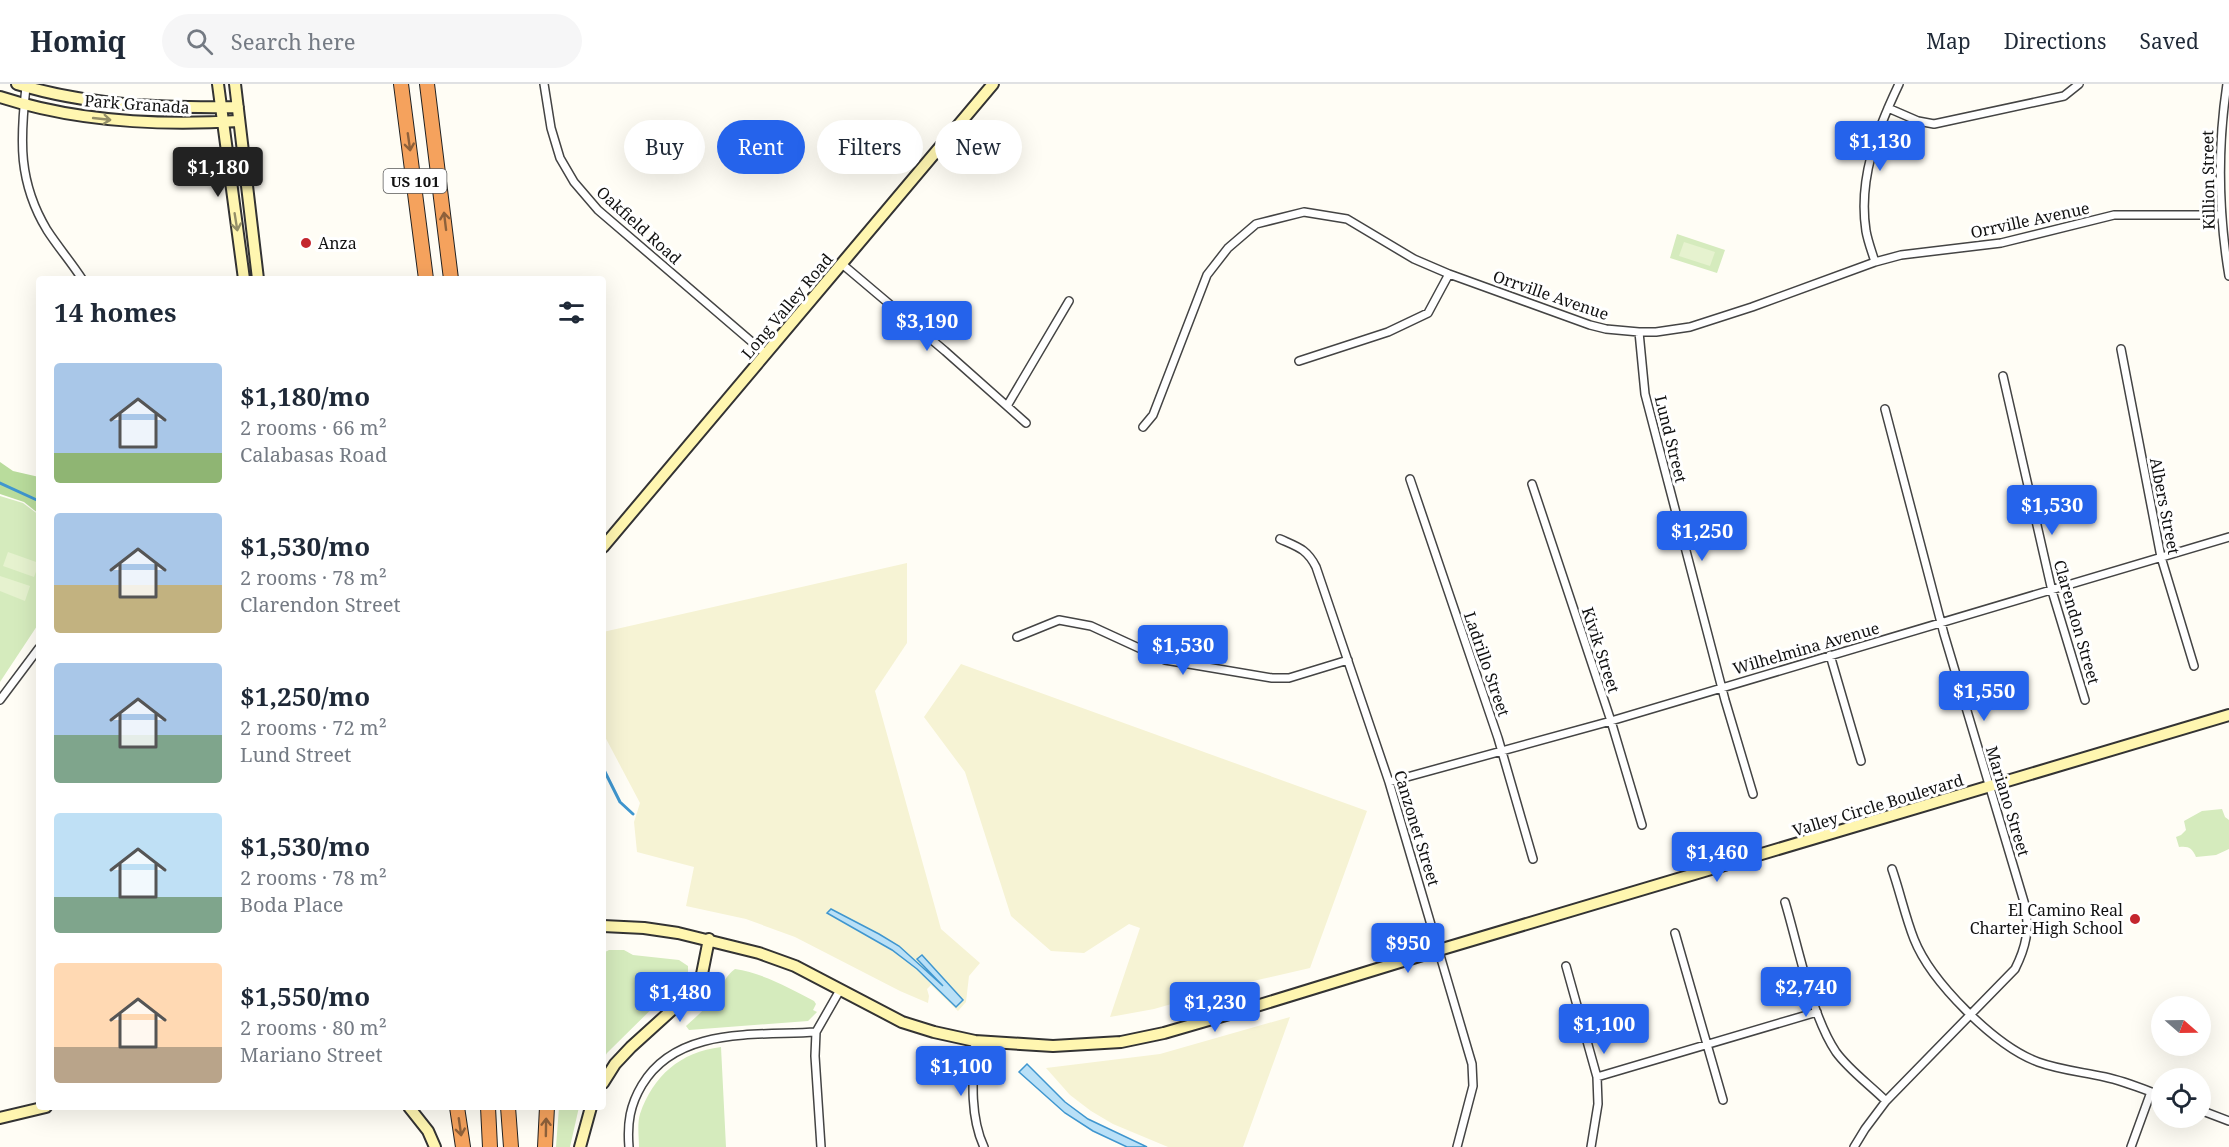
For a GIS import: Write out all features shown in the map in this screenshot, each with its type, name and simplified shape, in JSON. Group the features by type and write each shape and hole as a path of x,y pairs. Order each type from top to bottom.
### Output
{"highway":[{"name":"US 101","path":"401,84 426,276"},
{"name":"US 101","path":"427,84 451,276"},
{"path":"457,1110 463,1147"},
{"path":"488,1110 490,1147"},
{"path":"508,1110 511,1147"},
{"path":"545,1147 546,1110"}],"main road":[{"path":"218,84 244,276"},
{"path":"235,84 258,276"},
{"name":"Long Valley Road","path":"606,543 993,84"},
{"name":"Park Granada","path":"21,85 79,99 118,104 238,107"},
{"name":"Park Granada","path":"0,97 83,117 112,120 168,124 239,121"},
{"name":"Valley Circle Boulevard","path":"606,926 644,928 710,939 759,953 795,966 902,1022 975,1041 1053,1046 1141,1039 2229,716"},
{"path":"606,1078 615,1064 631,1047 695,989 702,975 710,939"},
{"path":"0,1118 36,1109"},
{"path":"411,1110 428,1131 435,1147"},
{"path":"580,1147 590,1110"}],"street":[{"name":"Oakfield Road","path":"544,84 551,128 561,158 574,182 598,210 766,354"},
{"path":"1875,262 1866,231 1865,182 1872,148 1899,84"},
{"path":"1888,108 1918,121 1934,124 2064,96 2079,84"},
{"name":"Killion Street","path":"2227,84 2220,127 2220,215 2229,276"},
{"path":"21,85 24,104 21,151 30,195 46,227 80,276"},
{"name":"Orrville Avenue","path":"1143,427 1153,415 1208,275 1228,248 1256,224 1304,212 1347,219 1414,259 1590,325 1639,332 1690,327 1752,308 1875,262 1901,255 2001,243 2114,215 2220,215"},
{"path":"842,264 1026,423"},
{"path":"1299,361 1388,332 1428,313 1449,274"},
{"path":"1007,406 1069,301"},
{"name":"Lund Street","path":"1639,332 1646,394 1722,687 1753,794"},
{"name":"Albers Street","path":"2121,349 2161,557 2194,666"},
{"name":"Clarendon Street","path":"2003,376 2052,591 2085,700"},
{"name":"Mariano Street","path":"1854,1147 1886,1101 2015,969 2022,954 2028,928 2025,905 1941,623 1885,409"},
{"name":"Ladrillo Street","path":"1410,479 1502,751 1533,859"},
{"name":"Kivik Street","path":"1532,484 1611,721 1642,825"},
{"name":"Wilhelmina Avenue","path":"1389,782 1611,721 2229,537"},
{"name":"Canzonet Street","path":"1280,539 1304,550 1311,556 1389,782 1439,950 1472,1064 1473,1086 1457,1147"},
{"path":"1017,637 1059,620 1091,626 1165,660 1272,678 1289,678 1348,660"},
{"path":"0,700 36,652"},
{"path":"1830,655 1861,761"},
{"path":"1892,869 1915,940 1930,968 1948,992 2000,1041 2017,1053 2055,1068 2107,1078 2151,1092 2131,1147"},
{"path":"1785,902 1817,1012 1836,1051 1886,1101"},
{"path":"1675,933 1724,1100"},
{"path":"1566,966 1597,1077 1598,1104 1591,1147"},
{"path":"821,1147 815,1056 816,1032 840,990"},
{"path":"1597,1077 1817,1012"},
{"path":"629,1147 628,1123 634,1098 647,1076 662,1060 676,1051 693,1043 711,1039 816,1032"},
{"path":"975,1041 972,1083 984,1147"},
{"path":"2211,1114 2229,1121"}],"shaded area":[{"path":"907,563 907,643 875,691 941,929 980,963 969,976 966,1002 958,1011 931,985 927,989 928,1003 795,937 746,919 686,906 694,867 637,852 634,822 640,803 606,739 606,631"},
{"path":"961,664 1367,811 1310,968 1249,982 1154,1009 1110,1017 1140,928 1129,924 1084,953 1051,951 1011,916 965,772 924,717"},
{"path":"1290,1017 1243,1147 1168,1147 1113,1124 1091,1111 1070,1095 1046,1068 1160,1054"}],"green space":[{"path":"1677,234 1725,250 1717,273 1670,258"},
{"path":"1684,242 1715,252 1710,266 1679,256"},
{"path":"0,462 13,471 36,476 36,512 24,502 0,494"},
{"path":"0,496 23,503 36,513 36,628 0,682"},
{"path":"8,552 36,562 36,571 34,577 3,566"},
{"path":"0,576 30,586 25,601 0,591"},
{"path":"2222,809 2229,820 2229,849 2216,855 2196,857 2190,848 2179,847 2176,837 2186,830 2184,821 2202,811"},
{"path":"624,950 633,955 679,960 688,966 688,973 606,1055 606,952"},
{"path":"735,969 766,977 786,986 814,1001 816,1004 813,1010 817,1012 808,1021 689,1030 686,1026 703,1011"},
{"path":"721,1047 726,1147 639,1147 640,1114 652,1088 661,1077 681,1060 693,1054"},
{"path":"559,1110 578,1110 570,1147 556,1147"}],"water":[{"path":"831,909 899,946 943,986 917,959 922,955 963,1000 956,1007 917,969 892,950 827,913"},
{"path":"1027,1064 1065,1102 1088,1119 1147,1147 1127,1147 1093,1131 1065,1113 1019,1072"}],"waterway":[{"path":"0,483 36,500"},
{"path":"606,774 620,802 633,814"}],"place":[{"name":"Anza","path":"306,243"},
{"name":"El Camino Real Charter High School","path":"2135,919"}]}
